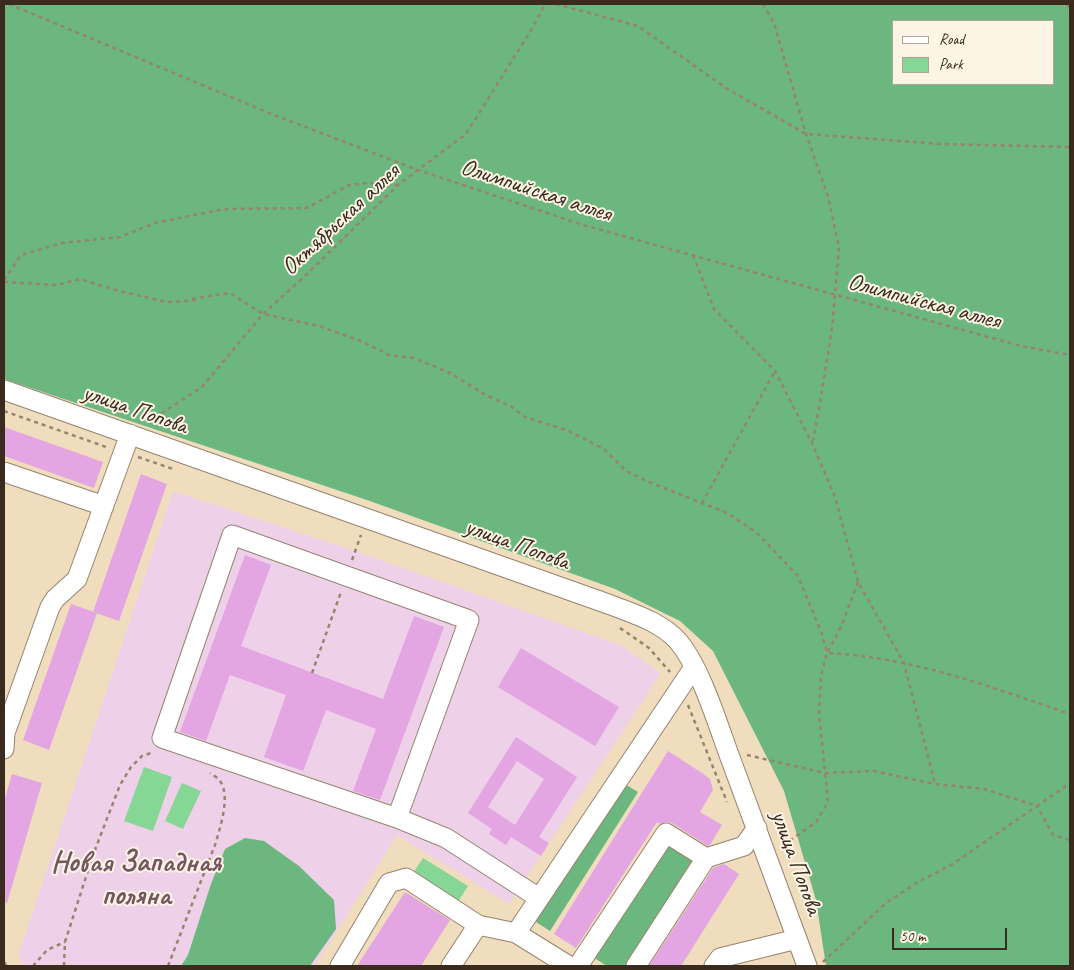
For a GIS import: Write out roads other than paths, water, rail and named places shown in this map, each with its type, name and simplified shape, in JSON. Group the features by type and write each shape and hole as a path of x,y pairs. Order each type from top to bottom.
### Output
{"street":[{"name":"улица Попова","path":"4,390 641,616 668,632 678,642 694,666 713,710 807,966"},
{"path":"4,738 50,607 55,599 77,579 130,434"},
{"path":"4,472 104,506"},
{"path":"397,818 469,620 232,535 162,738 397,818 446,838 539,898"},
{"path":"516,932 694,666"},
{"path":"636,966 706,858 744,846 757,828"},
{"path":"578,966 666,833 706,858"},
{"path":"340,966 389,883 406,878 478,925 516,932 569,966"},
{"path":"451,966 478,925"},
{"path":"714,966 720,958 797,938"}],"district":[{"name":"Новая Западная поляна","path":"136,880"}]}
